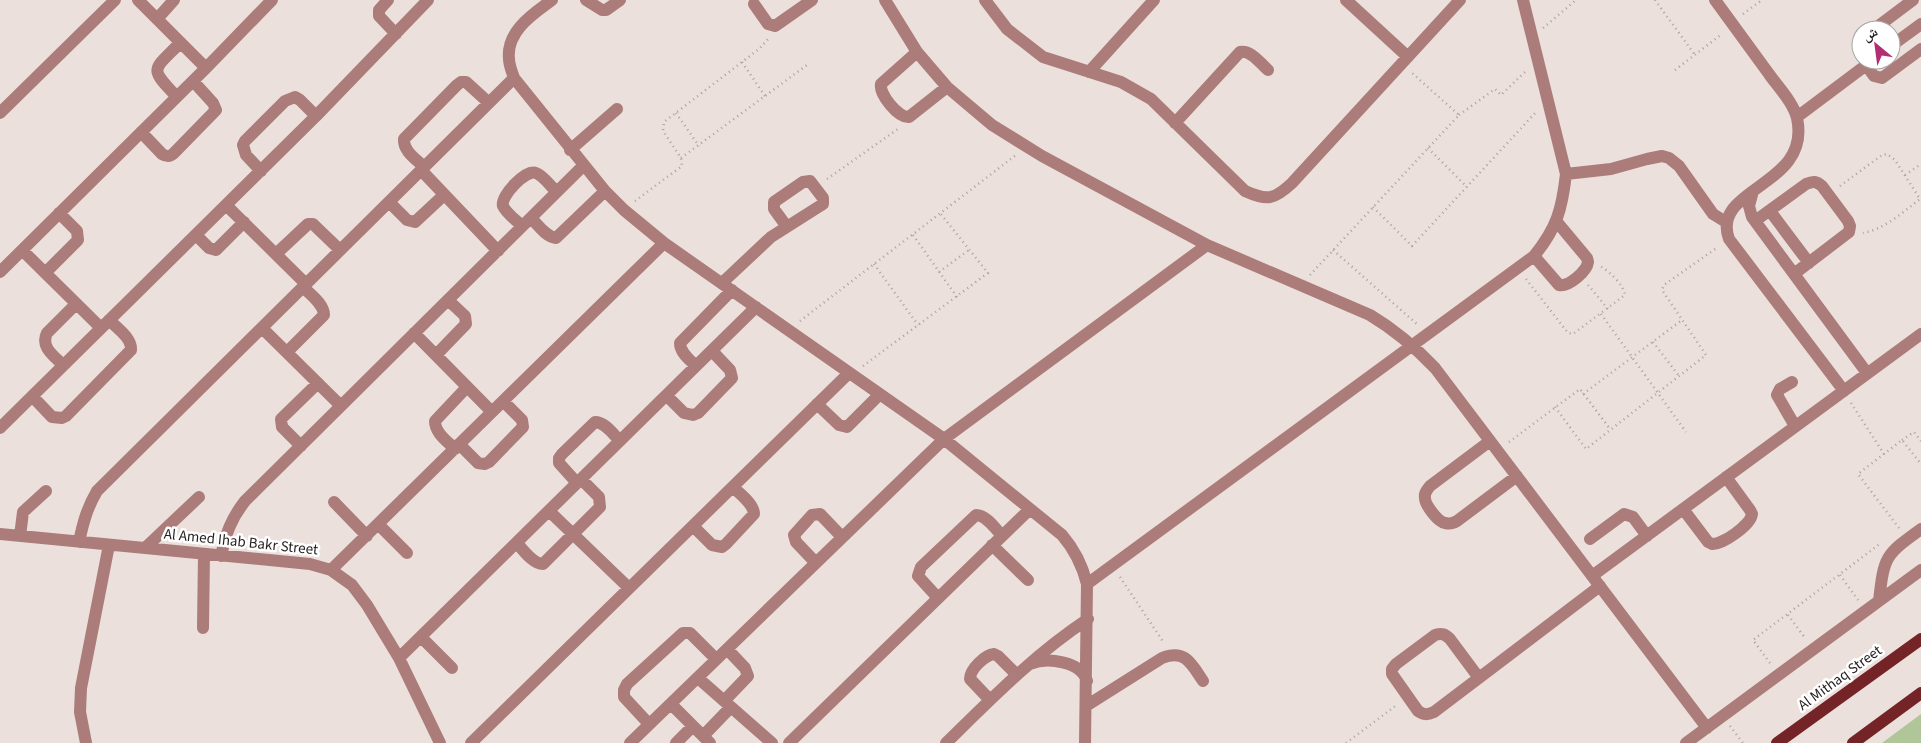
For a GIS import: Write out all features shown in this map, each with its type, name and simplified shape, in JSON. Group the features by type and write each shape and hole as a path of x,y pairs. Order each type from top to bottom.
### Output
{"main road":[{"name":"Al Mithaq Street","path":"1777,743 1921,639"},
{"path":"1853,743 1921,693"}],"street":[{"path":"0,113 114,0"},
{"path":"138,0 206,68"},
{"path":"157,19 174,0"},
{"path":"0,272 272,0"},
{"path":"388,0 379,10 379,16 396,34"},
{"path":"0,428 316,116 428,0"},
{"path":"552,0 526,20 513,37 508,58 514,78 570,150 605,191 624,210 664,243 944,439 1062,535 1074,549 1083,566 1087,584 1085,743"},
{"path":"586,0 602,10 606,10 620,0"},
{"path":"754,4 771,26 778,24 812,0"},
{"path":"885,0 917,52 947,87 992,125 1207,244 1370,315 1414,345 1435,368 1707,728"},
{"path":"985,0 1007,29 1043,57 1121,82 1151,99 1245,191 1261,198 1279,196 1460,0"},
{"path":"1089,72 1154,0"},
{"path":"1346,0 1405,60"},
{"path":"1087,584 1534,256 1548,240 1557,222 1563,203 1566,174 1522,0"},
{"path":"1715,0 1787,99 1797,117 1799,136 1794,154 1783,169 1737,204 1728,214 1726,222 1729,239 1844,390"},
{"path":"1887,20 1914,0"},
{"path":"1901,39 1921,24"},
{"path":"177,97 160,80 157,75 157,69 159,64 180,43"},
{"path":"1901,64 1921,49"},
{"path":"917,52 880,84 880,89 900,115 909,117 947,87"},
{"path":"1175,123 1240,52 1249,53 1268,70"},
{"path":"1797,117 1860,70"},
{"path":"1872,70 1874,76 1882,78 1893,70"},
{"path":"79,542 86,513 97,491 514,78"},
{"path":"141,132 166,156 174,153 194,134 216,110 216,106 192,82"},
{"path":"489,103 466,82 461,82 404,139 404,144 406,149 444,195 498,250"},
{"path":"261,171 246,155 243,145 285,101 295,97 316,116"},
{"path":"570,150 617,109"},
{"path":"1566,174 1611,168 1647,158 1662,156 1669,158 1679,166 1713,214 1726,222"},
{"path":"221,556 226,532 234,515 245,501 583,166"},
{"path":"557,192 536,173 531,173 525,175 506,194 503,199 503,205 552,238 556,238 605,191"},
{"path":"696,366 683,353 680,343 771,237 787,227 823,204 823,198 810,181 806,180 774,202 774,209 787,227"},
{"path":"1756,222 1811,182 1817,182 1848,221 1850,226 1849,232 1794,274"},
{"path":"1753,192 1749,206 1756,222 1868,373"},
{"path":"389,202 407,220 415,222 444,195"},
{"path":"226,205 305,285 324,310 324,315 287,352"},
{"path":"1770,211 1809,263"},
{"path":"45,273 78,240 77,231 59,213"},
{"path":"196,235 209,248 216,250 244,222"},
{"path":"1534,256 1559,285 1567,284 1586,269 1588,262 1557,222"},
{"path":"276,254 308,224 314,224 340,250"},
{"path":"331,570 664,243"},
{"path":"630,743 944,439 1207,244"},
{"path":"22,250 76,304 128,340 131,345 131,350 62,418 56,419 52,417 32,396"},
{"path":"436,355 466,324 465,316 448,300"},
{"path":"63,365 48,350 44,338 76,304"},
{"path":"399,658 756,308"},
{"path":"262,328 341,406"},
{"path":"414,333 492,412"},
{"path":"1479,678 1450,639 1446,635 1440,634 1435,635 1392,669 1394,680 1418,711 1428,714 1479,678 1647,536 1921,334"},
{"path":"667,396 688,416 698,413 732,378 730,370 712,351"},
{"path":"471,743 817,404 851,373"},
{"path":"1792,382 1780,390 1777,395 1795,426"},
{"path":"301,446 282,427 281,419 318,383"},
{"path":"467,387 436,421 435,427 439,433 478,463 485,464 489,462 523,427 522,420 503,401"},
{"path":"817,404 839,426 847,427 880,394"},
{"path":"516,543 535,562 543,564 573,535 600,507 599,497 562,468 559,458 595,422 600,422 620,441"},
{"path":"1494,446 1426,491 1424,498 1440,521 1446,524 1452,523 1517,476"},
{"path":"1684,509 1708,542 1712,544 1721,543 1735,533 1748,523 1752,514 1726,477"},
{"path":"693,526 712,545 722,546 726,544 754,514 752,506 733,486"},
{"path":"20,536 23,512 46,491"},
{"path":"145,548 199,497"},
{"path":"334,502 367,536"},
{"path":"789,743 1030,509"},
{"path":"549,511 629,588"},
{"path":"816,563 794,539 801,526 812,516 820,514 842,538"},
{"path":"1590,539 1624,514 1633,517 1647,536"},
{"path":"938,598 918,576 921,567 927,561 976,515 981,515 1002,536"},
{"path":"378,524 407,553"},
{"path":"1879,601 1885,562 1889,556 1921,529"},
{"name":"Al Amed Ihab Bakr Street","path":"0,534 310,564 331,570 352,585 367,605 399,658 440,743"},
{"path":"86,743 81,724 79,700 109,545"},
{"path":"992,545 1028,580"},
{"path":"203,628 204,554"},
{"path":"1686,743 1921,570"},
{"path":"946,743 1043,650 1088,619"},
{"path":"649,724 624,697 624,690 627,684 683,633 690,633 716,659"},
{"path":"421,637 452,668"},
{"path":"671,704 706,739 748,676 745,668 727,649"},
{"path":"990,700 970,679 972,671 987,656 994,654 1019,671"},
{"path":"1086,706 1162,658 1172,654 1183,656 1191,662 1203,681"},
{"path":"1019,671 1032,663 1053,661 1080,670 1085,675 1086,681"},
{"path":"698,678 772,743"},
{"path":"676,743 694,726"}],"path":[{"path":"1532,38 1576,0"},
{"path":"1655,0 1695,55"},
{"path":"1676,70 1762,0"},
{"path":"624,210 679,169 682,163 681,158 662,128 664,122 766,43 771,26"},
{"path":"1405,60 1459,115"},
{"path":"1301,285 1459,115 1495,90 1501,95 1537,60"},
{"path":"742,62 765,96"},
{"path":"681,158 807,65"},
{"path":"1373,207 1412,246 1547,101"},
{"path":"676,113 698,146"},
{"path":"816,187 896,132 909,117"},
{"path":"788,330 1027,146"},
{"path":"1428,148 1467,187"},
{"path":"1828,194 1882,154 1892,156 1921,198 1883,226 1873,231 1849,232"},
{"path":"1905,175 1921,164"},
{"path":"851,373 988,274 940,213"},
{"path":"912,235 957,297"},
{"path":"1555,407 1586,449 1706,355 1662,290 1664,285 1729,239"},
{"path":"939,272 969,250"},
{"path":"1333,250 1429,334"},
{"path":"1517,268 1571,334 1623,297 1624,291 1609,272 1603,267 1588,262"},
{"path":"874,264 918,325"},
{"path":"1579,274 1608,308"},
{"path":"1601,313 1686,432"},
{"path":"1583,394 1682,320"},
{"path":"1653,342 1680,376"},
{"path":"1494,446 1580,389 1610,430"},
{"path":"1844,390 1884,454"},
{"path":"1908,539 1858,474 1914,432 1921,441"},
{"path":"1902,440 1921,464"},
{"path":"1892,534 1900,528"},
{"path":"1779,674 1753,640 1885,540"},
{"path":"1112,566 1172,654"},
{"path":"1840,575 1866,610"},
{"path":"1788,615 1814,650"},
{"path":"1346,743 1408,697"},
{"path":"1732,728 1743,743"}],"green space":[{"path":"1921,714 1921,743 1882,743"}]}
